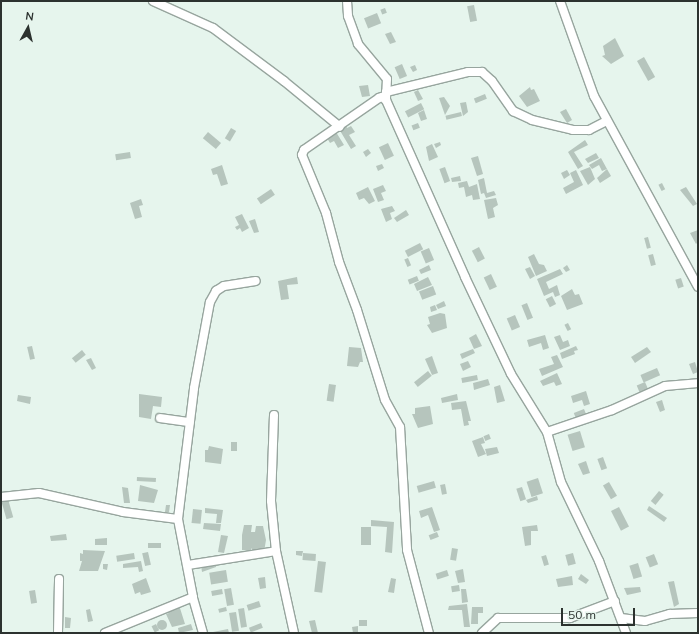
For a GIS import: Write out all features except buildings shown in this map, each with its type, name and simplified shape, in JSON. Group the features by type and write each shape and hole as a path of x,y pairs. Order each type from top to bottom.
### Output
{"street":[{"path":"153,1 213,28 284,81 340,127"},
{"path":"347,1 348,16 358,44 387,79 386,96 511,374 547,432 561,482 599,561 626,633"},
{"path":"560,1 594,96 698,287"},
{"path":"429,633 406,550 400,427 384,400 357,310 339,262 326,214 302,155 304,150 340,127 379,98 468,72 482,72 492,81 513,112 532,120 573,130 589,130 607,122"},
{"path":"203,633 193,597 178,519 190,422 210,302 216,291 224,286 256,281"},
{"path":"547,432 612,410 665,386 698,383"},
{"path":"274,415 271,501 276,551 294,633"},
{"path":"160,418 190,422"},
{"path":"1,497 39,493 123,512 178,519"},
{"path":"188,565 276,551"},
{"path":"58,633 59,579"},
{"path":"105,633 193,597"},
{"path":"482,633 498,618 570,618 614,601"},
{"path":"621,618 645,621 670,614 698,613"}]}
